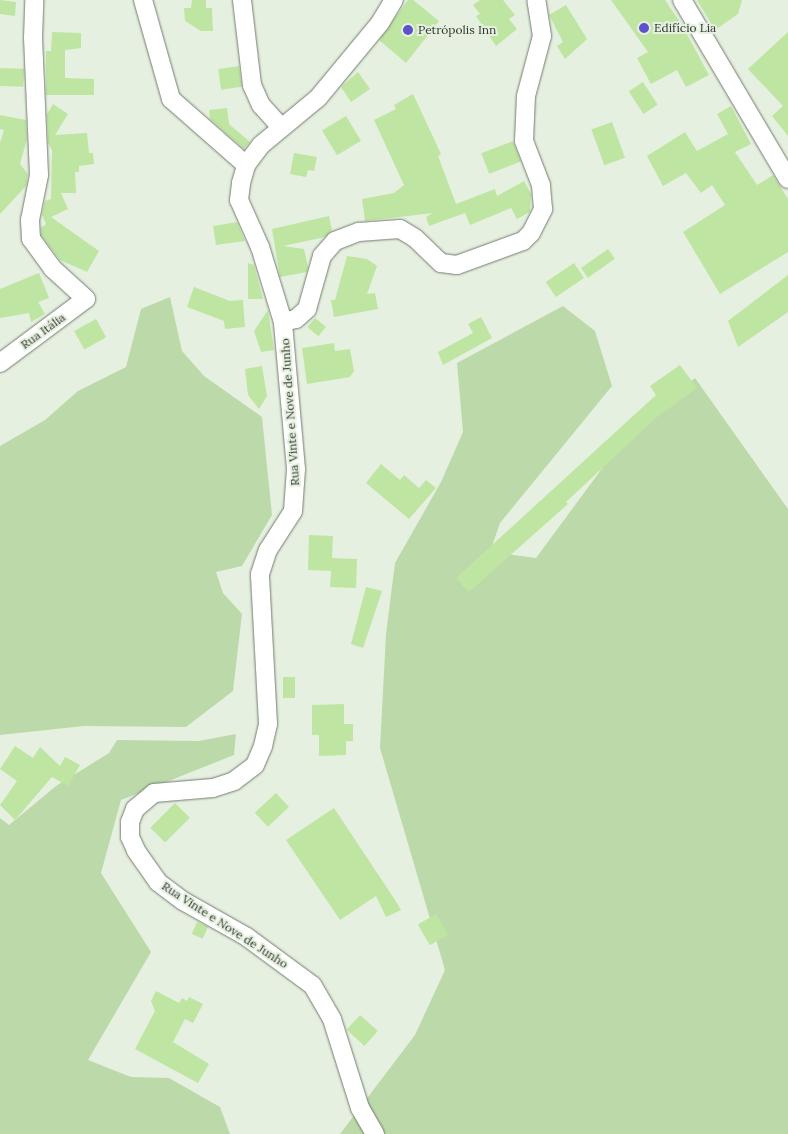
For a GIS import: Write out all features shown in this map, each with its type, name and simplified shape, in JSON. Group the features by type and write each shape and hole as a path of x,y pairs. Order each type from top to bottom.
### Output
{"street":[{"name":"Rua Itália","path":"0,362 86,299 54,268 31,239 30,220 39,175 32,38 34,0"},
{"path":"143,0 170,99 246,165"},
{"path":"242,0 252,85 261,105 281,127"},
{"name":"Rua Vinte e Nove de Junho","path":"375,1134 360,1108 332,1019 312,985 247,937 183,901 158,882 142,864 130,837 130,822 143,799 154,793 212,788 234,782 255,765 263,746 268,724 260,574 268,550 293,511 296,495 283,322 260,247 239,200 246,165 261,145 318,98 380,24 394,0"},
{"path":"283,322 296,319 306,309 322,256 335,241 359,232 400,229 415,238 441,263 456,265 523,241 531,233 543,209 541,184 524,141 526,96 542,36 536,0"},
{"path":"682,0 782,170"}],"green space":[{"path":"170,297 182,351 204,376 262,417 272,515 242,566 216,572 223,593 242,614 233,691 186,727 84,726 0,735 0,446 45,420 78,391 126,367 141,309"},
{"path":"563,306 595,331 612,386 500,523 490,552 536,558 626,436 695,378 788,509 788,1134 340,1134 415,1035 445,970 380,748 386,634 395,563 441,482 463,432 457,363"},
{"path":"236,734 234,755 121,800 101,873 151,952 88,1060 131,1077 169,1078 220,1107 230,1134 0,1134 0,818 9,825 56,786 109,753 117,740 199,741"}],"building":[{"path":"0,0 16,2 15,16 0,14"},
{"path":"192,0 206,0 206,8 212,8 213,31 201,31 185,21 184,8 191,8"},
{"name":"Petrópolis Inn","path":"408,0 413,0 439,21 406,63 379,40"},
{"path":"480,0 503,0 515,15 509,19 517,29 496,46 476,16 480,14 473,5"},
{"path":"611,0 665,0 682,25 709,75 686,87 677,70 651,84 637,58 648,52"},
{"path":"697,0 742,0 738,14 715,30"},
{"path":"566,5 587,39 565,59 557,46 563,42 549,15"},
{"path":"52,32 81,33 81,48 65,50 65,78 94,79 94,95 46,95 46,51 51,51"},
{"path":"788,32 788,136 772,116 783,106 748,69"},
{"path":"239,66 242,87 221,90 218,69"},
{"path":"0,68 24,69 23,87 0,86"},
{"path":"358,72 370,89 351,102 341,87"},
{"path":"643,82 658,105 643,114 629,91"},
{"path":"413,94 441,154 438,156 456,204 495,189 497,196 524,181 531,194 530,212 517,219 511,208 470,225 465,213 429,226 426,217 433,213 365,221 362,199 394,193 404,185 374,120 396,109 394,105"},
{"path":"53,104 68,114 55,135 87,133 89,153 93,153 94,164 79,166 79,172 75,172 76,193 61,193 68,209 51,217 99,251 87,272 60,260 41,235 41,228 46,224 42,214 45,201 51,199 52,150 48,143 47,114"},
{"path":"731,106 751,144 735,152 757,185 773,175 788,199 788,252 720,294 683,232 725,205 712,185 701,193 686,173 663,186 647,156 685,132 697,151 728,134 717,114"},
{"path":"227,108 229,124 250,142 244,149 210,119 209,110"},
{"path":"0,115 26,120 27,139 20,164 28,174 26,186 0,214 0,143 4,130 0,129"},
{"path":"346,116 361,141 337,155 322,130"},
{"path":"612,122 625,158 604,165 591,130"},
{"path":"513,141 521,162 489,174 481,153"},
{"path":"294,153 317,157 314,171 308,170 306,177 290,174"},
{"path":"329,216 332,231 325,237 283,246 304,249 308,267 307,272 280,277 272,229"},
{"path":"237,222 245,241 216,245 213,226"},
{"path":"608,249 615,259 588,278 581,268"},
{"path":"347,256 367,259 377,266 367,294 375,293 378,309 334,317 331,300 335,300"},
{"path":"248,263 254,265 263,299 248,299"},
{"path":"574,263 584,278 556,297 546,282"},
{"path":"39,273 49,298 38,302 45,314 31,322 29,313 0,318 0,289"},
{"path":"788,275 788,312 738,347 728,321"},
{"path":"194,287 230,301 243,300 245,327 225,329 224,321 187,307"},
{"path":"268,310 274,350 261,352 254,331"},
{"path":"481,317 492,338 443,365 438,352 473,333 468,324"},
{"path":"315,318 326,327 318,336 307,327"},
{"path":"96,319 106,337 84,349 74,331"},
{"path":"334,343 335,351 350,349 354,371 350,377 307,384 302,348"},
{"path":"680,365 697,388 657,417 566,502 568,504 469,592 456,578 656,395 650,386"},
{"path":"262,366 267,396 259,409 248,395 245,369"},
{"path":"381,464 400,480 404,475 419,488 426,480 436,488 409,519 366,483"},
{"path":"309,535 333,536 332,558 357,559 356,588 330,587 331,571 308,570"},
{"path":"366,587 382,591 363,648 351,644"},
{"path":"283,677 295,677 295,698 283,698"},
{"path":"344,704 344,724 353,724 353,741 346,741 346,755 319,756 319,735 312,735 312,705"},
{"path":"15,746 33,758 40,747 60,766 65,757 80,765 68,786 52,777 15,820 0,805 17,781 0,769"},
{"path":"276,793 289,807 268,827 255,813"},
{"path":"175,803 190,818 165,843 150,828"},
{"path":"334,808 401,910 386,917 376,896 340,920 286,840"},
{"path":"436,914 448,935 430,945 418,925"},
{"path":"197,922 208,927 203,939 192,934"},
{"path":"156,991 179,1003 182,998 187,1001 189,997 203,1004 193,1023 185,1019 173,1042 209,1064 198,1083 135,1049 155,1011 151,1001"},
{"path":"360,1015 378,1031 364,1046 347,1030"}],"place":[{"name":"Edifício Lia","path":"644,28"},
{"name":"Petrópolis Inn","path":"408,30"}]}
